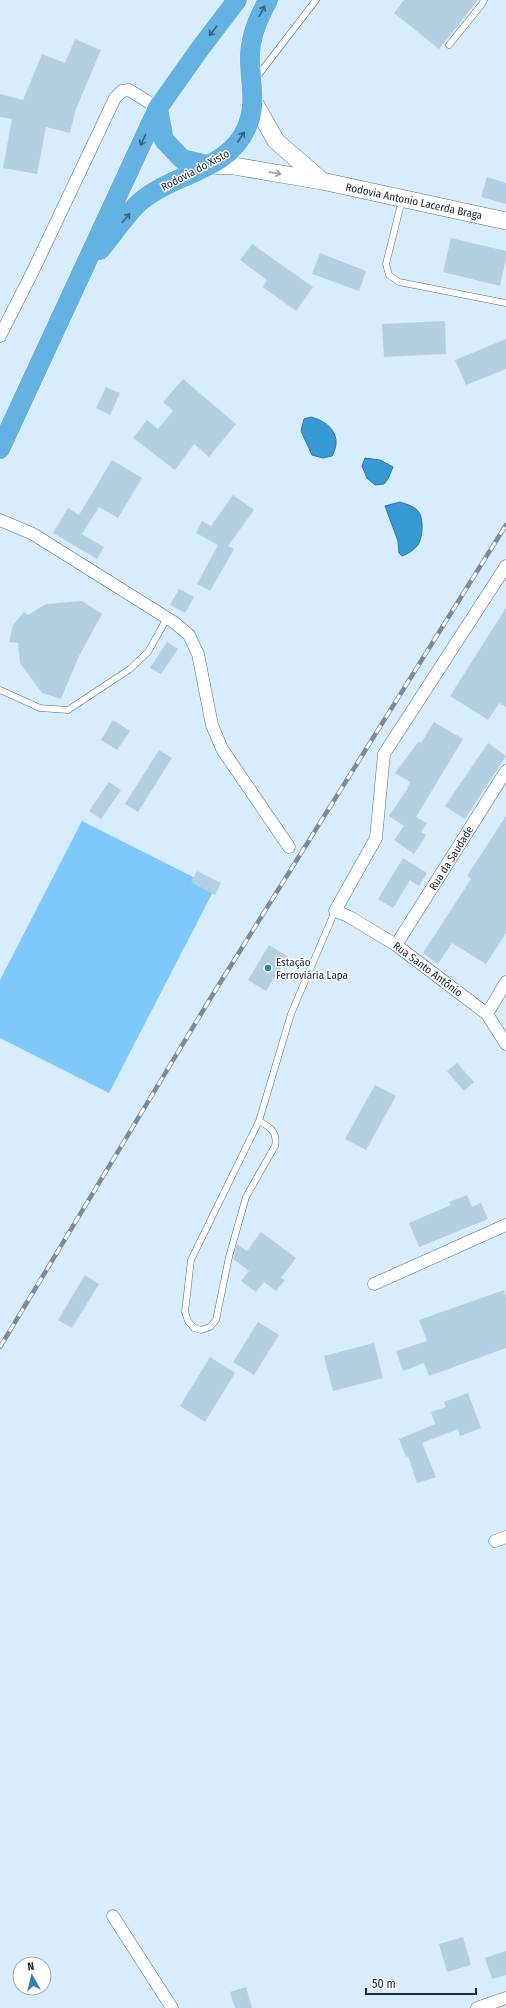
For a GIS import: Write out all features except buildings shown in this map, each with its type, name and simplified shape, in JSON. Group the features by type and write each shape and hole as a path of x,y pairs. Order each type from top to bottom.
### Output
{"highway":[{"name":"Rodovia do Xisto","path":"0,449 158,108 237,0"},
{"name":"Rodovia do Xisto","path":"84,270 140,201 168,183 208,165 233,150 246,129 254,102 250,54 256,22 268,0"},
{"path":"158,108 164,140 182,159 208,165"}],"main road":[{"name":"Rodovia Antonio Lacerda Braga","path":"254,102 276,141 322,181"},
{"name":"Rodovia Antonio Lacerda Braga","path":"208,165 234,166 322,181 506,221"}],"street":[{"path":"0,336 33,271 115,98 122,91 129,90 158,108"},
{"path":"0,520 33,534 167,618 189,635 198,654 212,725 222,749 289,847"},
{"path":"335,911 376,838 384,754 506,566"},
{"name":"Rua da Saudade","path":"396,945 506,771"},
{"name":"Rua Santo Antônio","path":"335,911 348,916 396,945 487,1014 506,1044"},
{"path":"487,1014 506,982"},
{"path":"374,1284 506,1225"},
{"path":"113,1916 172,2008"},
{"path":"477,2008 506,1998"}],"lane":[{"path":"252,82 316,0"},
{"path":"449,45 484,0"},
{"path":"403,199 386,264 389,275 399,282 506,303"},
{"path":"0,690 40,708 68,710 130,669 148,652 167,618"},
{"path":"259,1121 273,1131 277,1138 275,1146 246,1197 229,1257 216,1320 210,1327 201,1330 194,1328 188,1321 185,1312 191,1260 259,1121 291,1014 335,911"}],"shaded area":[{"path":"311,417 324,422 333,431 336,442 332,456 323,458 312,455 301,431 304,419"},
{"path":"365,458 380,460 393,467 384,484 375,485 367,478 362,466"},
{"path":"400,502 417,510 422,521 421,535 418,545 412,551 402,556 399,553 398,541 385,506"},
{"path":"82,821 215,888 109,1093 0,1038 0,980"}],"railway":[{"path":"0,1347 210,999 506,525"}],"place":[{"name":"Estação Ferroviária Lapa","path":"268,968"}]}
